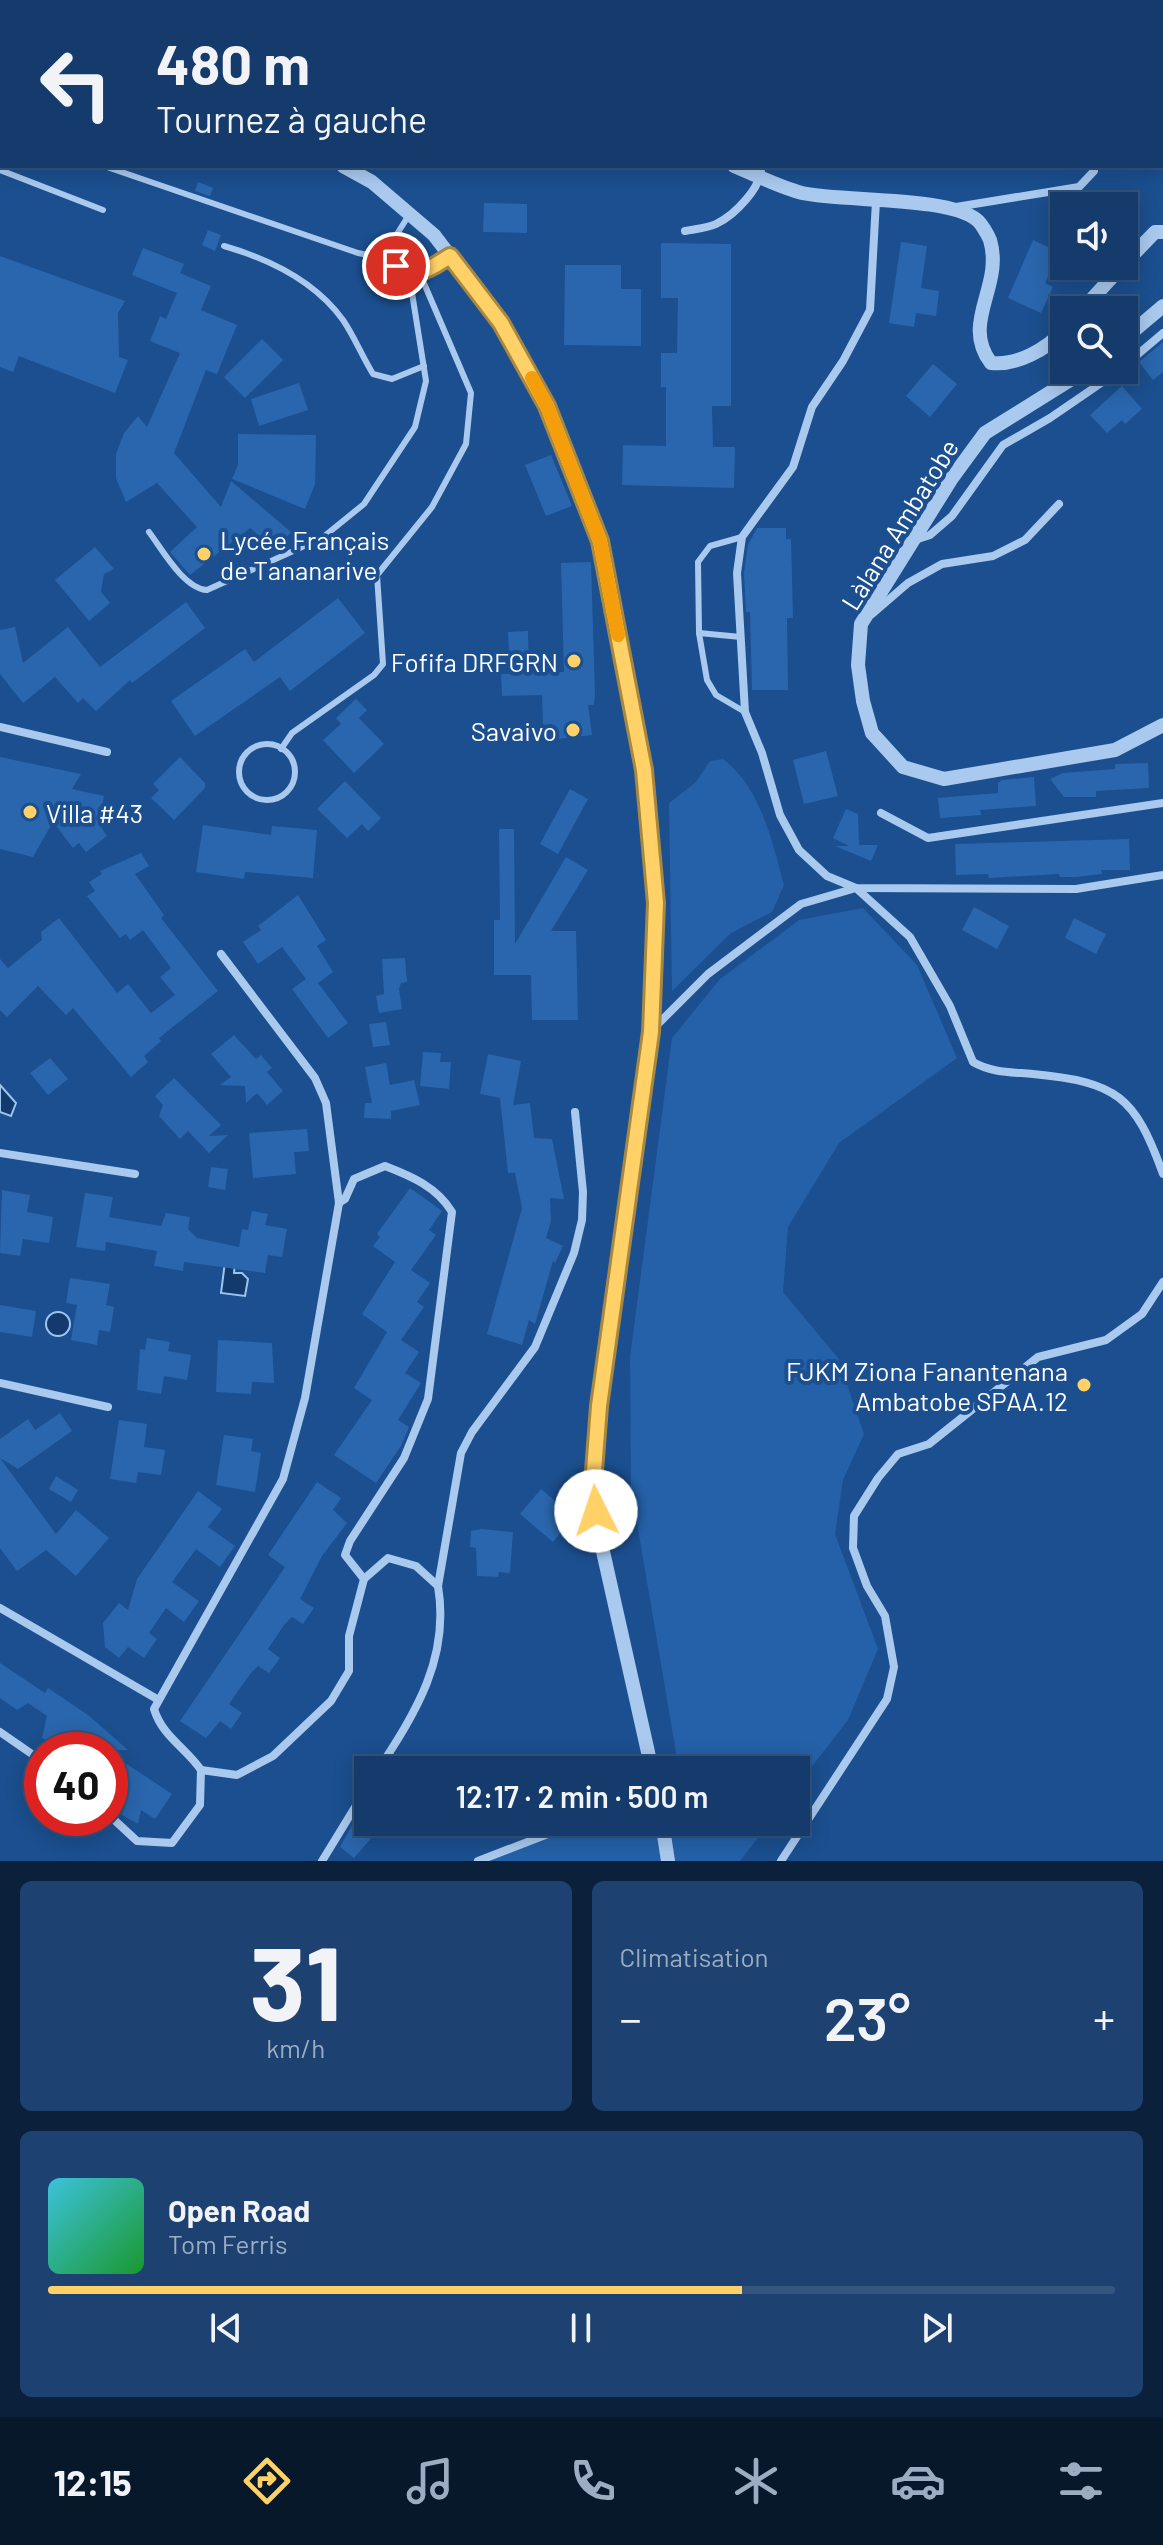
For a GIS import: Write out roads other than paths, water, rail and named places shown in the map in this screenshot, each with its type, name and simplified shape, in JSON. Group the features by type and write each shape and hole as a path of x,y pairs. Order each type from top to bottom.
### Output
{"street":[{"path":"347,168 372,182 434,235 501,323 547,406 600,541 644,770 656,903 651,1032 601,1391 593,1484 600,1538 649,1756"},
{"path":"685,231 717,224 748,196 762,172 800,192 952,208 1079,187 1093,168"},
{"path":"876,201 870,310 843,361 812,407 793,467 742,537 737,573 745,712 762,753 780,815 799,850 827,876 856,888 910,937 950,1006 973,1062 997,1071 1053,1076 1108,1090 1134,1108 1148,1130 1163,1174"},
{"path":"952,208 977,220 990,241 991,283 977,333 978,344 991,363 1011,363 1050,344"},
{"path":"1138,250 1155,232 1163,232"},
{"path":"1095,296 1109,280"},
{"path":"1138,327 1163,306"},
{"path":"1138,354 1163,333"},
{"name":"Làlana Ambatobe","path":"1064,384 985,433 910,542 861,624 858,665 872,733 903,767 944,779 1115,750 1163,725"},
{"path":"910,542 930,535 952,516 1003,445 1050,418 1099,384"},
{"path":"861,624 908,583 942,564 993,556 1025,540 1059,504"},
{"path":"0,727 107,752"},
{"path":"881,813 928,838 1163,803"},
{"path":"651,1032 708,974 801,904 856,888 1076,889 1163,875"},
{"path":"221,954 315,1078 326,1103 339,1203 305,1398 283,1479 157,1699 154,1709 157,1721 201,1770 237,1775 273,1756 331,1701 349,1671 349,1636 364,1579 388,1558 416,1566 438,1586"},
{"path":"387,1756 412,1719 434,1673 442,1627 438,1586 461,1453 472,1432 535,1347 574,1253 582,1220 583,1192 575,1112"},
{"path":"0,1153 135,1174"},
{"path":"339,1203 345,1199 354,1179 385,1166 443,1196 452,1212 428,1399 404,1458 350,1541 345,1555 364,1579"},
{"path":"781,1861 887,1699 894,1667 885,1616 867,1586 853,1548 854,1516 878,1478 898,1454 929,1444 1038,1357 1106,1340 1142,1314 1163,1282"},
{"path":"0,1383 108,1407"},
{"path":"0,1608 157,1699"},
{"path":"0,1732 24,1749"},
{"path":"128,1833 137,1841 172,1843 200,1805 201,1770"},
{"path":"322,1861 354,1809"},
{"path":"478,1861 543,1836"},
{"path":"664,1836 668,1861"}],"lane":[{"path":"110,168 358,253 393,260 409,274 426,381 415,427 364,504 322,538 200,590 185,578 149,532"},
{"path":"0,170 103,210"},
{"path":"393,260 390,245 410,214"},
{"path":"224,246 263,257 303,280 342,318 373,374 392,379 424,366"},
{"path":"409,274 420,274 450,256"},
{"path":"281,749 292,733 374,675 383,664 377,575 432,507 466,444 471,393 420,274"},
{"path":"742,537 710,546 698,562 699,633 707,680 716,695 745,712"},
{"path":"699,633 741,637"},
{"path":"261,744 281,749 294,766 292,784 287,791 272,799 255,797 242,785 239,768 242,760 253,747 261,744"}],"place":[{"name":"Lycée Français de Tananarive","path":"204,554"},
{"name":"Fofifa DRFGRN","path":"574,661"},
{"name":"Savaivo","path":"573,730"},
{"name":"Villa #43","path":"30,812"},
{"name":"FJKM Ziona Fanantenana Ambatobe SPAA.12","path":"1084,1385"}]}
